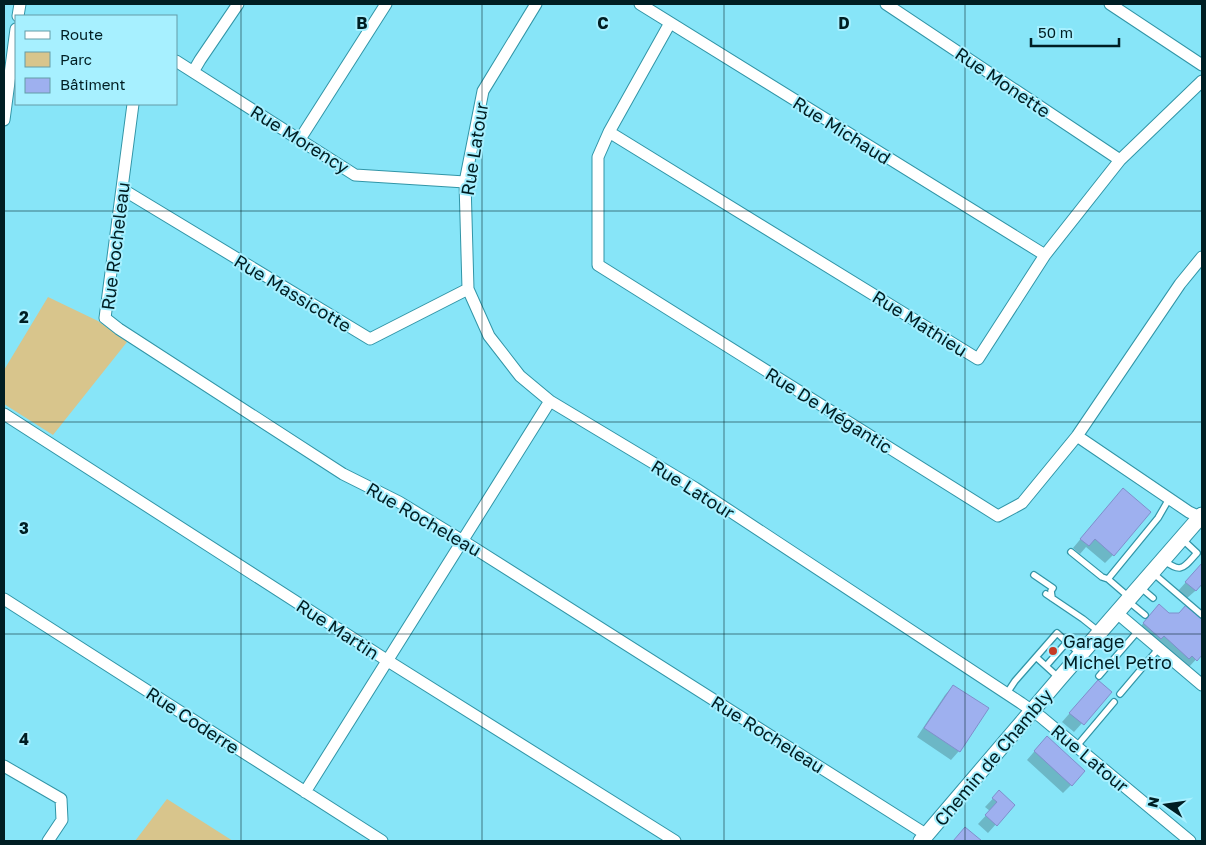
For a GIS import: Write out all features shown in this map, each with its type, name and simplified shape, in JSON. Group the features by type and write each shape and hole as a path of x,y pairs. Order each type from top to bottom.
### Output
{"street":[{"path":"193,72 238,4"},
{"path":"300,139 386,4"},
{"name":"Rue Latour","path":"536,4 483,91 465,182 468,289 489,336 520,376 550,401 695,488 1032,711 1190,841"},
{"name":"Rue Michaud","path":"640,4 1045,255"},
{"name":"Rue Monette","path":"886,4 1120,160"},
{"path":"1110,4 1202,65"},
{"name":"Rue De Mégantic","path":"670,23 609,132 598,157 598,265 998,516 1022,503 1077,436 1180,284 1202,257"},
{"path":"4,120 15,37"},
{"name":"Rue Morency","path":"178,62 356,175 465,182"},
{"name":"Rue Mathieu","path":"609,132 978,359 1045,255 1120,160 1202,82"},
{"name":"Rue Rocheleau","path":"133,105 105,318 119,329 344,474 399,502 464,541 923,839"},
{"name":"Rue Massicotte","path":"122,189 370,339 468,289"},
{"path":"305,792 550,401"},
{"name":"Rue Martin","path":"4,414 388,662 675,841"},
{"path":"1077,436 1188,512 1202,517"},
{"name":"Chemin de Chambly","path":"923,839 1060,678 1202,517"},
{"name":"Rue Coderre","path":"4,599 382,841"},
{"path":"1117,613 1200,680"},
{"path":"4,766 61,799 62,820 48,841"}],"lane":[{"path":"1108,579 1158,518 1170,499"},
{"path":"1163,560 1178,568 1185,566 1197,552 1182,539"},
{"path":"1071,552 1102,577 1108,579 1145,615"},
{"path":"1152,573 1202,615"},
{"path":"1034,576 1053,588 1051,591 1052,598"},
{"path":"1140,586 1153,598"},
{"path":"1046,594 1100,633"},
{"path":"1098,676 1138,631"},
{"path":"1006,693 1057,633 1081,654"},
{"path":"1046,666 1067,642"},
{"path":"1120,694 1158,648"},
{"path":"1036,657 1060,678"},
{"path":"1076,746 1114,702"}],"green space":[{"path":"48,297 98,321 127,342 53,435 4,404 4,370"},
{"path":"167,799 233,841 135,841"}],"building":[{"path":"1123,488 1151,512 1114,556 1095,539 1089,546 1080,539"},
{"path":"1202,563 1202,584 1196,591 1185,582"},
{"path":"1159,604 1169,613 1179,613 1186,605 1202,619 1202,655 1197,661 1192,656 1189,659 1164,636 1161,639 1143,623"},
{"path":"1098,680 1112,692 1084,725 1069,713"},
{"path":"953,685 989,708 960,752 924,728"},
{"path":"1047,736 1085,771 1072,786 1034,751"},
{"path":"999,790 1015,805 997,826 985,815 997,802 992,798"},
{"path":"965,827 982,841 953,841"}],"place":[{"name":"Garage Michel Petro","path":"1053,651"}]}
